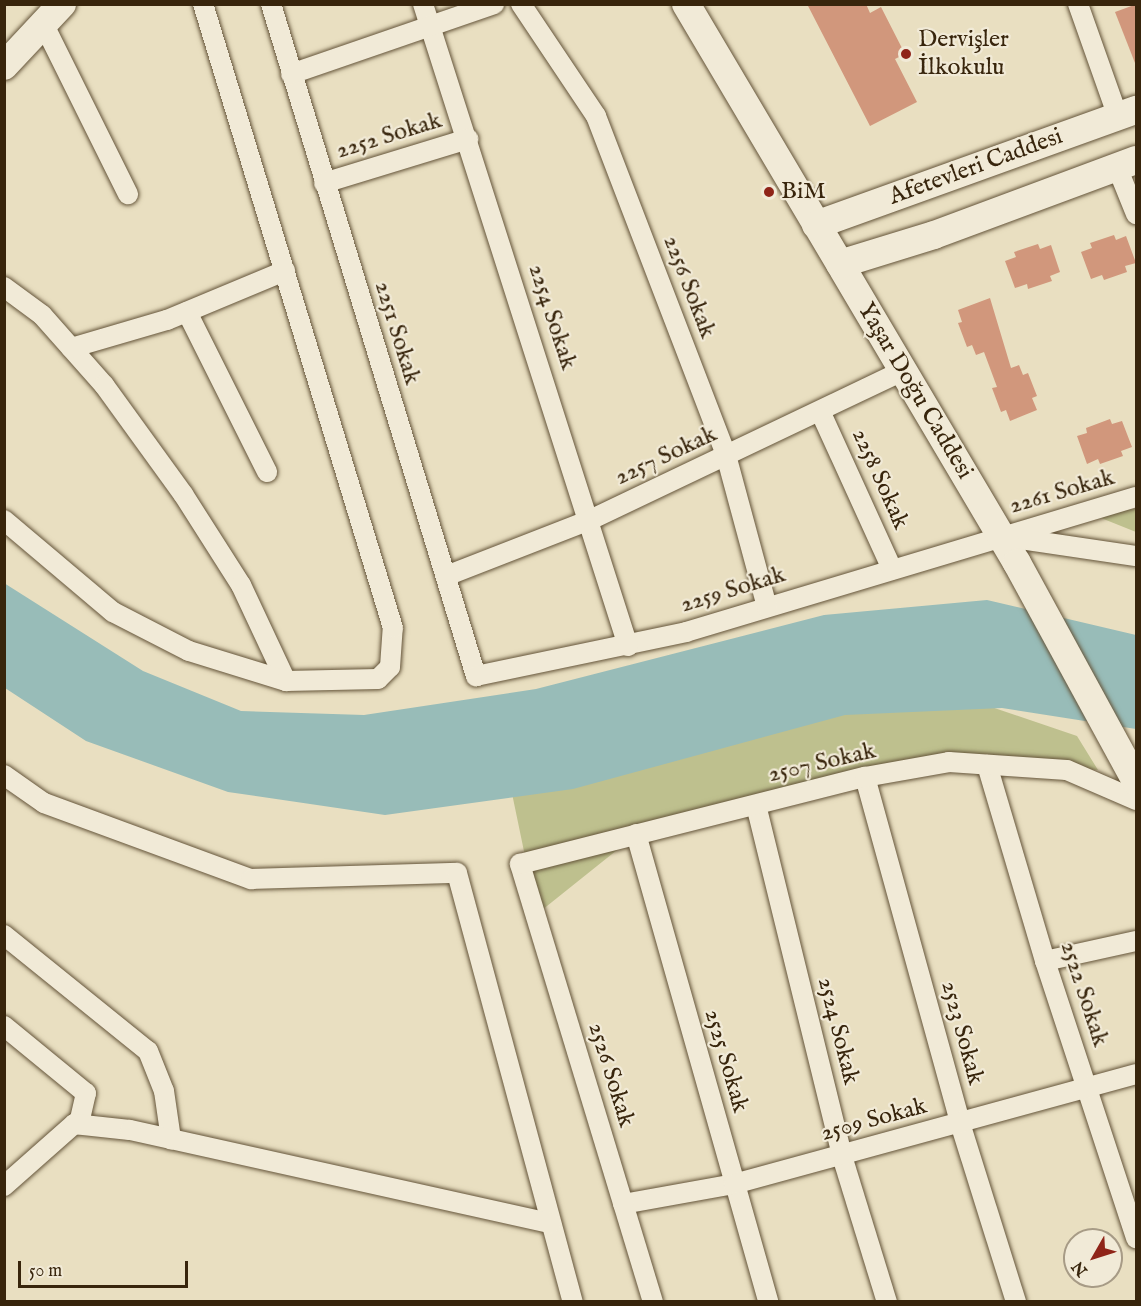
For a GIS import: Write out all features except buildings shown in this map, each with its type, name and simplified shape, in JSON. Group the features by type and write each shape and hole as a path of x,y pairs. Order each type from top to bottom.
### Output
{"main road":[{"name":"Yaşar Doğu Caddesi","path":"686,4 1001,536 1131,771"},
{"path":"4,66 53,15"},
{"name":"Afetevleri Caddesi","path":"816,225 1127,113"},
{"name":"Afetevleri Caddesi","path":"840,264 934,235 1127,163"}],"street":[{"path":"4,520 113,612 189,651 286,681 378,679 390,668 393,628 203,4"},
{"name":"2251 Sokak","path":"271,4 476,676"},
{"name":"2254 Sokak","path":"423,4 590,520 628,646"},
{"path":"291,74 494,4"},
{"name":"2256 Sokak","path":"521,4 596,116 726,455 767,607"},
{"path":"1078,4 1127,113"},
{"path":"53,15 128,194"},
{"name":"2252 Sokak","path":"324,183 468,139"},
{"path":"1127,163 1137,213"},
{"path":"71,348 187,312 285,271"},
{"path":"4,287 42,315 104,385 183,494 241,585 286,681"},
{"path":"187,312 267,472"},
{"name":"2257 Sokak","path":"446,576 590,520 903,371"},
{"name":"2258 Sokak","path":"820,411 892,569"},
{"name":"2261 Sokak","path":"1001,536 1137,497"},
{"path":"1001,536 1137,556"},
{"name":"2259 Sokak","path":"476,676 628,646 767,607 1001,536"},
{"name":"2507 Sokak","path":"520,864 865,777 949,762 1066,770 1137,800"},
{"name":"2522 Sokak","path":"987,765 1045,961 1087,1086 1129,1193 1137,1238"},
{"name":"2523 Sokak","path":"865,777 960,1123 1016,1302"},
{"path":"7,782 44,803 251,879 457,873 573,1302"},
{"name":"2524 Sokak","path":"756,805 842,1156 887,1302"},
{"name":"2525 Sokak","path":"636,834 768,1302"},
{"name":"2526 Sokak","path":"520,864 653,1302"},
{"path":"4,935 148,1051 164,1091 171,1139"},
{"path":"1045,961 1137,941"},
{"path":"4,1026 86,1093 79,1124"},
{"name":"2509 Sokak","path":"623,1204 734,1184 1137,1074"},
{"path":"4,1186 74,1124 79,1124 171,1139 552,1223"}],"green space":[{"path":"1136,509 1136,532 1086,512"},
{"path":"959,696 1077,736 1098,770 963,763 637,834 537,914 509,779 772,713"}],"water":[{"path":"4,583 143,671 241,711 364,715 536,689 824,615 987,600 1136,635 1136,729 1002,708 845,715 573,789 385,815 228,792 86,741 5,688"}],"place":[{"name":"Dervişler İlkokulu","path":"906,54"},
{"name":"BiM","path":"769,192"}]}
